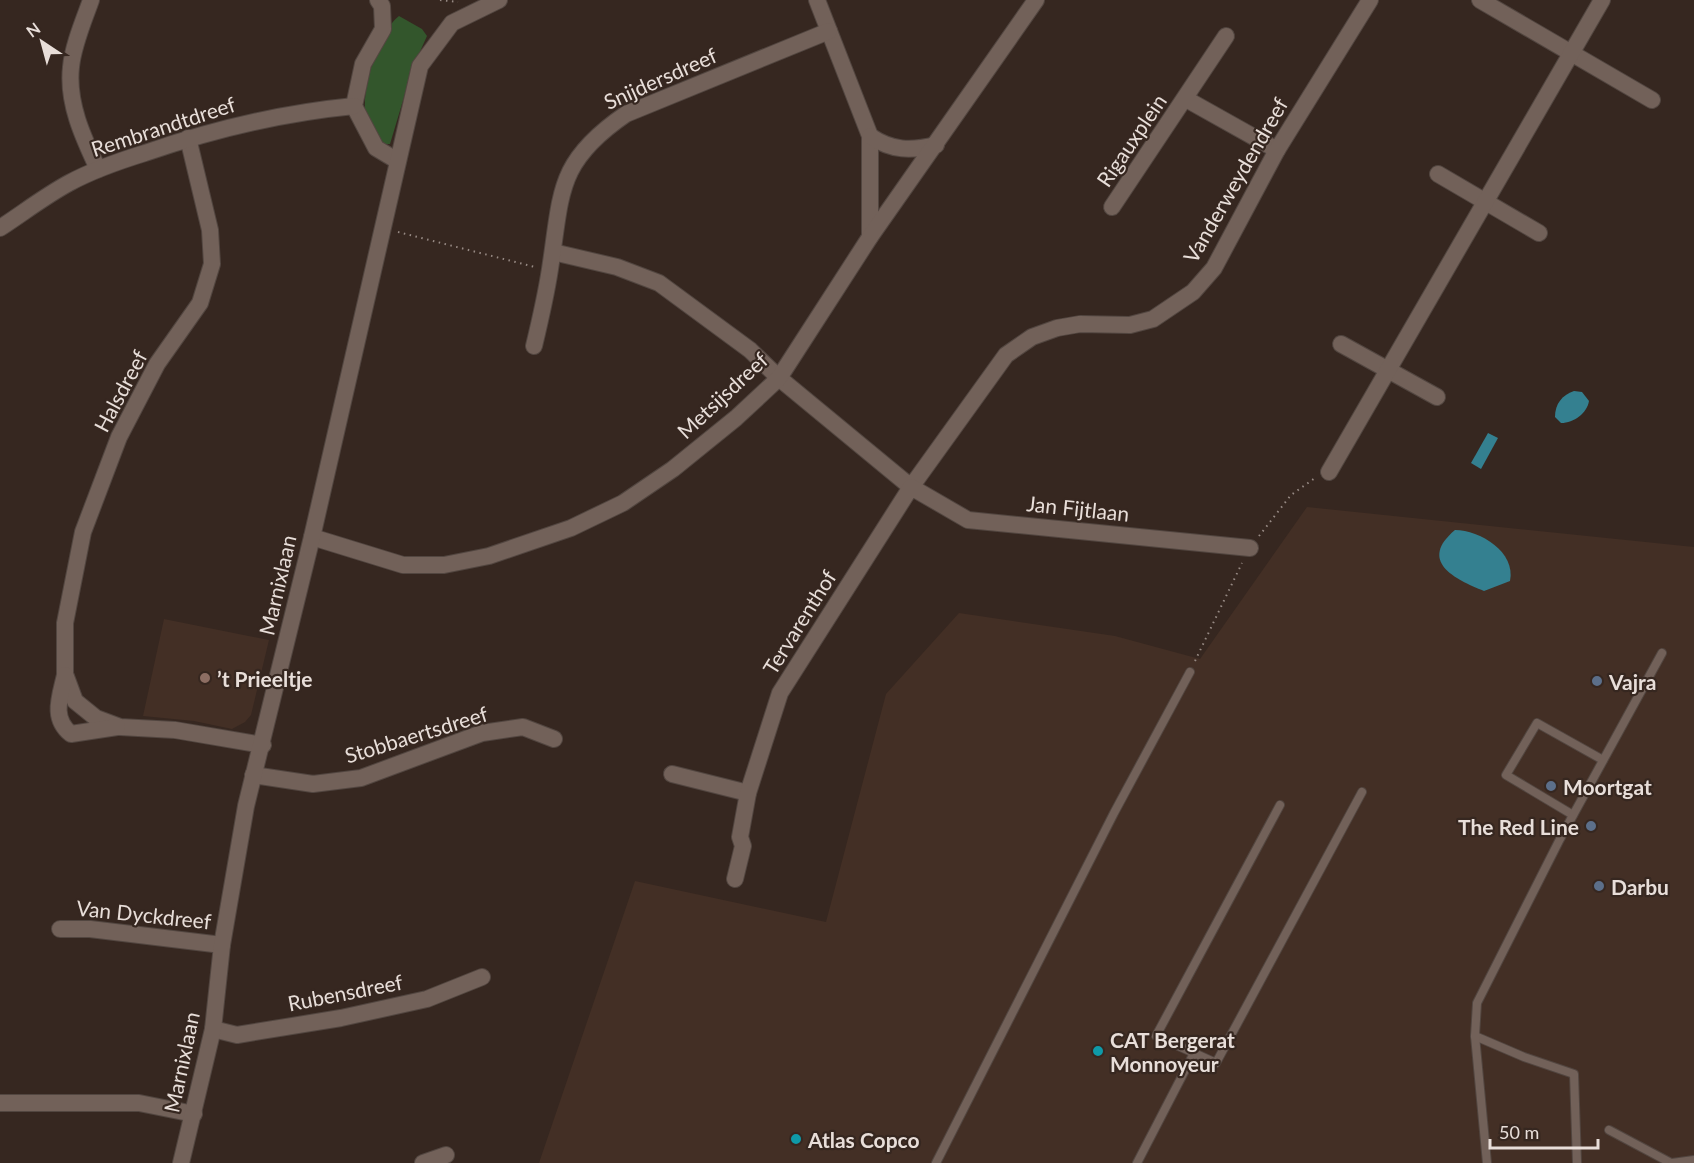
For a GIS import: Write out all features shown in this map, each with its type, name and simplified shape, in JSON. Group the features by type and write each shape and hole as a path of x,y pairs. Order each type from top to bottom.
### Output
{"street":[{"path":"91,0 70,66 74,106 81,135 98,169"},
{"path":"378,0 382,6 383,29 363,64 354,106 376,148 396,160"},
{"name":"Marnixlaan","path":"182,1163 213,1029 222,945 254,776 312,537 396,160 420,66 452,23 499,0"},
{"path":"817,0 870,136 870,237"},
{"name":"Metsijsdreef","path":"312,537 403,565 444,565 489,556 571,528 623,503 673,469 736,418 779,378 870,237 1036,0"},
{"name":"Vanderweydendreef","path":"911,487 1006,355 1032,337 1058,328 1080,324 1130,325 1153,320 1193,292 1214,268 1277,150 1370,0"},
{"path":"1480,0 1652,100"},
{"path":"1329,472 1602,0"},
{"name":"Snijdersdreef","path":"534,346 550,271 556,217 564,184 581,152 598,133 626,114 829,31"},
{"name":"Rigauxplein","path":"1112,207 1226,36"},
{"name":"Rigauxplein","path":"1186,99 1277,150"},
{"name":"Rembrandtdreef","path":"0,228 68,183 98,169 188,138 300,111 354,106"},
{"path":"870,136 896,149 917,149 936,145"},
{"name":"Halsdreef","path":"188,138 210,230 212,264 200,303 157,364 119,437 83,532 65,623 65,674 57,716 62,727 71,734 120,727 175,730 263,745"},
{"path":"1438,174 1539,233"},
{"path":"553,252 617,267 659,283 750,350 779,378 911,487"},
{"path":"1341,344 1437,397"},
{"name":"Jan Fijtlaan","path":"911,487 968,520 1250,548"},
{"name":"Tervarenthof","path":"735,879 743,846 740,837 748,793 780,693 911,487"},
{"name":"Halsdreef","path":"65,674 75,701 96,718 120,727"},
{"name":"Stobbaertsdreef","path":"254,776 283,782 313,784 361,778 482,733 523,727 554,739"},
{"path":"672,774 748,793"},
{"name":"Van Dyckdreef","path":"60,929 90,929 222,945"},
{"name":"Rubensdreef","path":"213,1029 237,1035 341,1018 427,999 482,977"},
{"path":"0,1103 139,1103 194,1114"},
{"path":"423,1163 446,1155"}],"lane":[{"path":"1487,1163 1475,1036 1478,1003 1602,760 1662,653"},
{"path":"936,1163 1113,813 1190,672"},
{"path":"1574,815 1506,775 1537,723 1602,760"},
{"path":"1281,805 1156,1036 1216,1063 1362,792"},
{"path":"1475,1036 1524,1058 1574,1074 1577,1163"},
{"path":"1137,1163 1194,1053"},
{"path":"1609,1130 1672,1163 1694,1160"}],"path":[{"path":"381,226 550,271"}],"shaded area":[{"path":"1307,507 1694,547 1694,1163 539,1163 635,881 826,922 886,694 959,613 1115,636 1200,659"},
{"name":"’t Prieeltje","path":"164,619 269,640 251,715 245,722 232,729 194,721 143,716"}],"green space":[{"path":"399,16 422,29 427,36 413,67 390,144 383,144 366,116 366,92 378,48 385,34"}],"water":[{"path":"1574,391 1582,392 1589,401 1588,405 1575,419 1561,423 1555,417 1558,404 1566,395"},
{"path":"1488,433 1498,438 1481,469 1471,463"},
{"path":"1455,530 1485,538 1502,552 1510,570 1510,581 1484,591 1462,581 1444,568 1440,560 1440,551 1444,541"}],"place":[{"name":"’t Prieeltje","path":"205,678"},
{"name":"Vajra","path":"1597,681"},
{"name":"Moortgat","path":"1551,786"},
{"name":"The Red Line","path":"1591,826"},
{"name":"Darbu","path":"1599,886"},
{"name":"CAT Bergerat Monnoyeur","path":"1098,1051"},
{"name":"Atlas Copco","path":"796,1139"}]}
